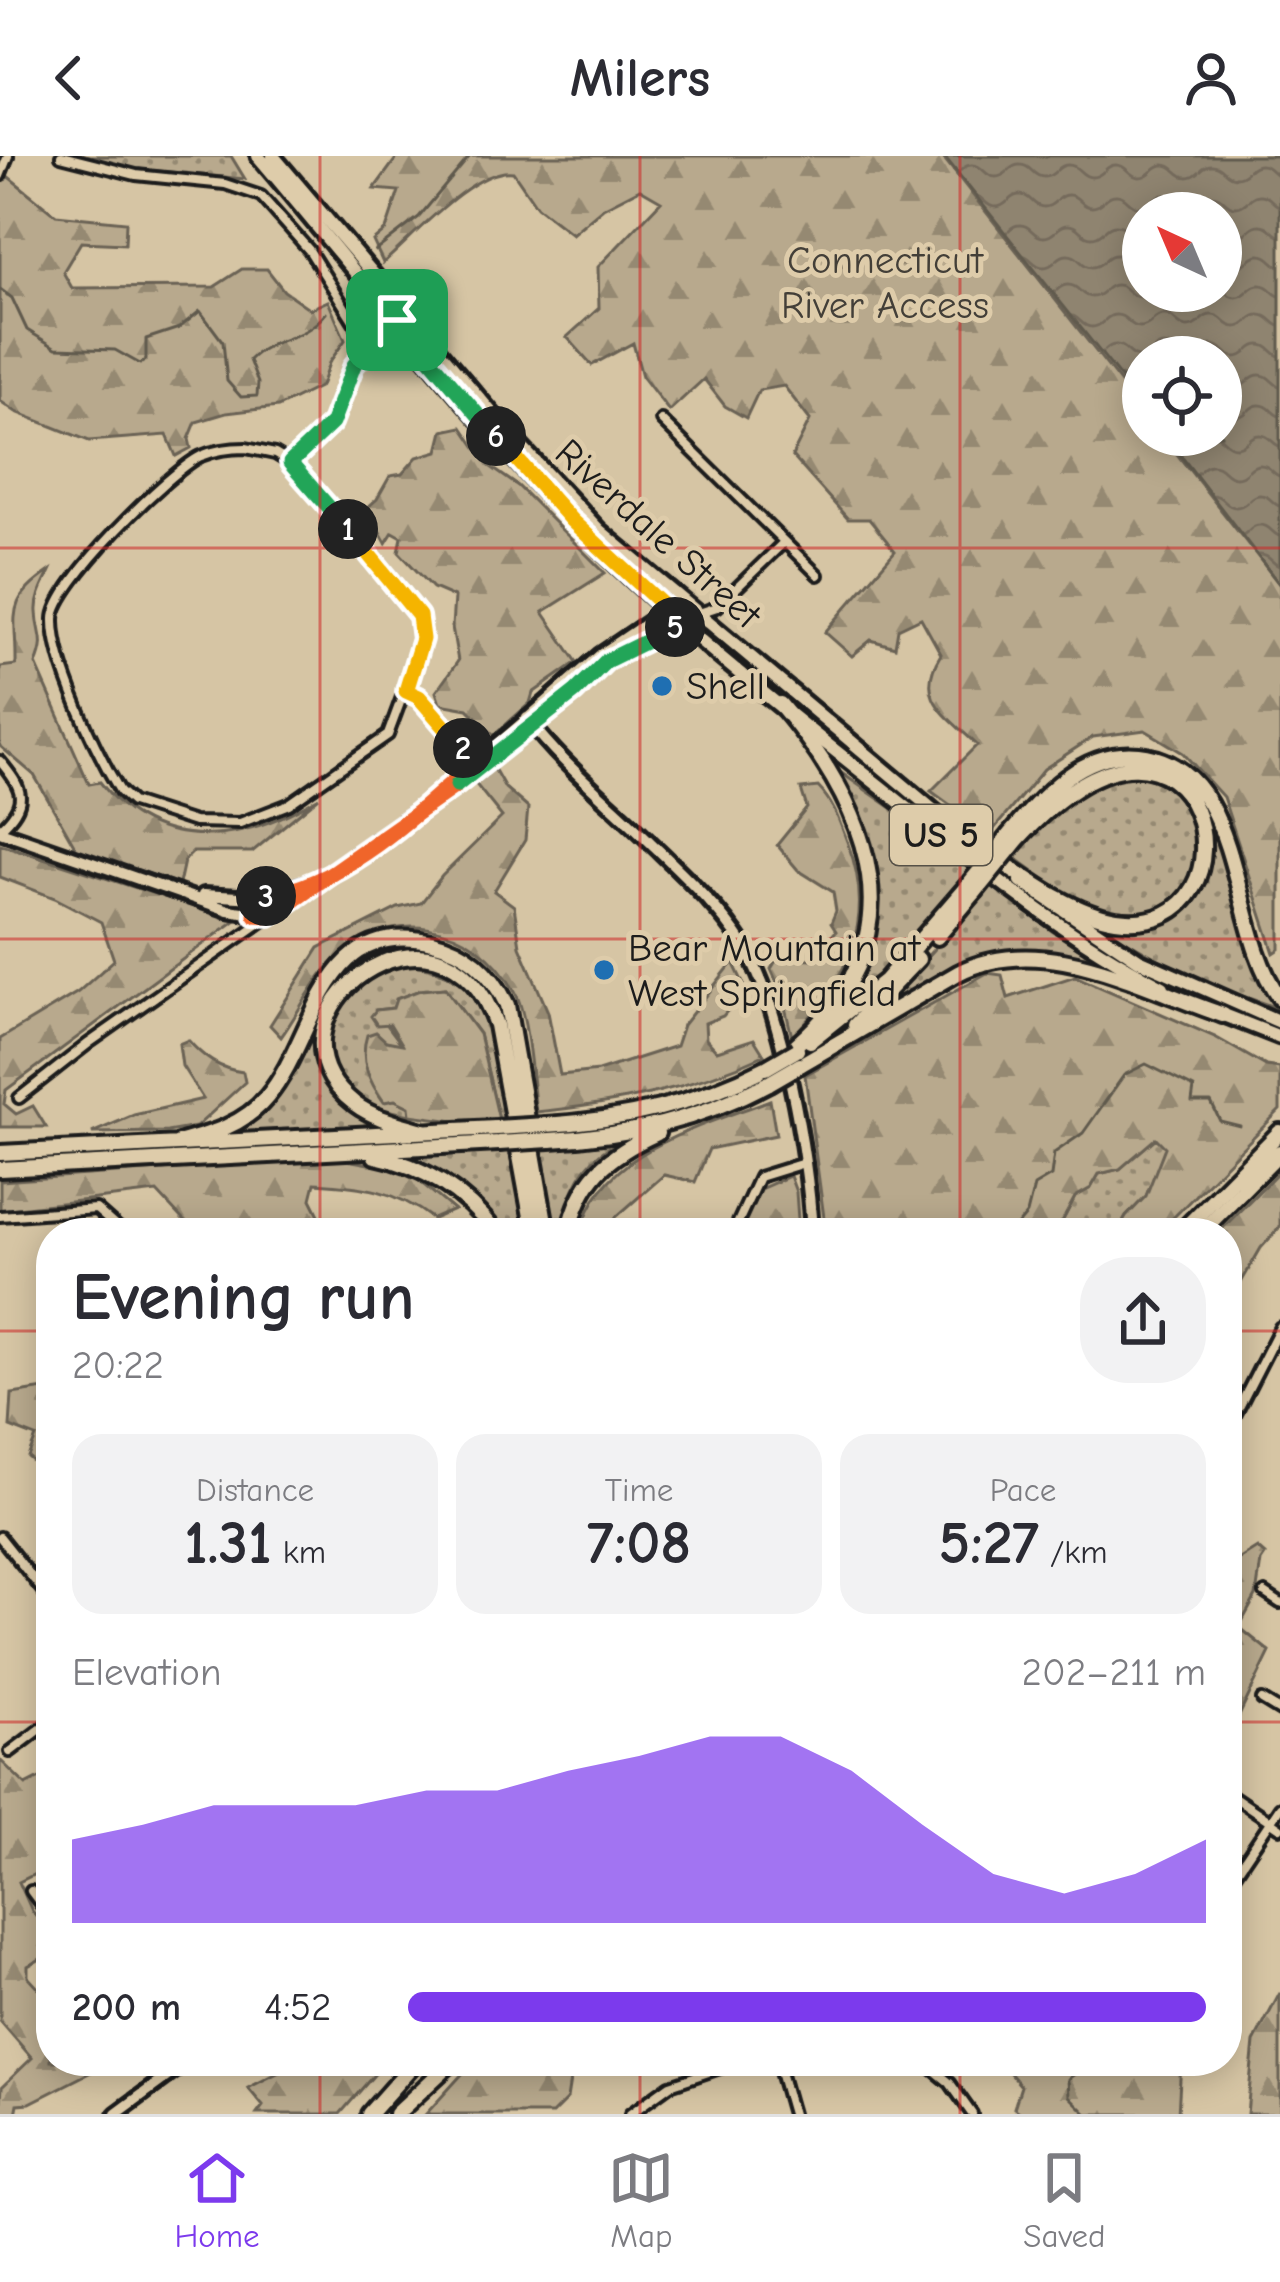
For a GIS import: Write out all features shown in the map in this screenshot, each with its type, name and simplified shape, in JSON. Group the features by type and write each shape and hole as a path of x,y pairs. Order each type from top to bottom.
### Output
{"highway":[{"path":"548,1133 662,1109 771,1071 798,1053 856,970 867,940 872,889 861,836 819,753 780,704"},
{"path":"823,1051 882,1000 1052,789 1092,763 1115,755 1134,754 1174,766 1194,782 1216,817 1256,952 1280,998"},
{"path":"970,841 1076,905 1124,920 1154,916 1180,900 1197,880 1204,853 1203,829 1188,796 1167,778 1135,768 1112,769 1084,781 1013,837"},
{"path":"573,1218 580,1196 598,1168 798,1053 885,981 971,888"},
{"path":"178,1143 229,1126 264,1101 286,1068 323,988 346,962 386,942 435,942 476,963 507,1005 545,1218"},
{"path":"798,1053 823,1051 973,965 1012,955 1061,959 1222,1015"},
{"path":"423,1132 357,1105 335,1080 326,1054 326,1026 340,993 367,969 399,958 428,958 455,968 476,986 491,1011 531,1218"},
{"path":"0,1169 352,1151 548,1133 630,1132 688,1118"},
{"path":"0,1153 423,1132 497,1136"},
{"path":"1195,1218 1280,1132"},
{"path":"352,1151 393,1160 436,1179 482,1218"},
{"path":"1215,1218 1280,1152"},
{"path":"366,2114 398,2076"},
{"path":"396,2114 430,2076"},
{"path":"396,2114 437,2076"}],"main road":[{"name":"US 5","path":"258,156 382,294"},
{"name":"US 5","path":"273,156 382,294"},
{"name":"Riverdale Street","path":"382,294 397,320 542,489 682,623 962,852 1057,923 1125,967 1222,1015 1280,1037"},
{"name":"Riverdale Street","path":"382,294 612,543 970,841 1112,945 1186,983 1280,1022"},
{"path":"449,788 465,781 608,648 681,600"},
{"path":"0,830 255,921 270,916 449,788 475,762 606,661 698,613"},
{"path":"530,722 679,870 742,944 768,998 804,1163 810,1218"},
{"path":"176,891 256,898 325,878"},
{"path":"255,921 256,898"},
{"path":"116,2114 164,2076"}],"street":[{"path":"0,176 8,156"},
{"path":"61,156 136,176 225,184 261,196 309,250 369,346"},
{"path":"290,463 332,423 350,373 369,346 397,320"},
{"path":"661,420 818,575"},
{"path":"246,448 275,454 290,463 417,612 422,639 406,691 391,731 380,742 278,810 240,823 194,822 143,806 120,791 76,699 53,613 73,578 96,552 198,458 246,448"},
{"path":"698,613 717,607 784,542"},
{"path":"406,691 419,697 475,762"},
{"path":"0,761 19,784 20,797 15,815 0,830"},
{"path":"19,1098 255,921"},
{"path":"741,1218 759,1177 804,1163"},
{"path":"0,1216 96,1209 106,1218"},
{"path":"1242,1402 1280,1327"},
{"path":"0,1537 36,1582"},
{"path":"1264,1593 1280,1603"},
{"path":"1262,1700 1280,1711"},
{"path":"10,1752 36,1732"},
{"path":"1242,1802 1280,1828"},
{"path":"1242,1864 1280,1807"},
{"path":"31,1891 36,1898"},
{"path":"630,2114 670,2085 697,2076"},
{"path":"781,2076 792,2114"},
{"path":"941,2076 972,2114"}],"green space":[{"path":"78,156 231,156 245,179 127,168"},
{"name":"Connecticut River Access","path":"398,156 942,156 1122,384 1122,456 1179,456 1280,585 1280,949 1274,953 1223,797 1183,753 1145,730 1093,737 1044,769 990,834 931,791 977,745 945,715 932,695 933,670 941,654 921,618 898,629 895,647 871,640 852,656 825,632 895,551 869,519 848,519 792,456 810,420 784,386 759,390 746,418 725,406 704,379 669,411 642,376 633,343 592,365 567,337 599,308 598,267 661,201 640,189 603,208 572,234 537,207 513,172 498,173 463,192 383,263 373,241 386,230 399,191 374,189"},
{"path":"0,170 56,215 126,222 125,244 81,242 63,272 72,288 214,287 242,269 267,269 284,291 310,309 328,301 345,340 321,386 278,407 196,422 189,439 191,448 176,456 167,435 89,441 16,412 0,401"},
{"path":"462,427 488,465 518,486 605,573 543,612 577,662 533,693 530,703 494,735 468,709 440,704 436,692 458,661 452,627 454,597 433,588 399,552 402,537 393,532 386,543 367,508 390,476 402,474 417,457 438,451 443,431"},
{"path":"50,571 38,601 41,642 36,664 89,784 100,782 123,806 148,822 175,832 204,834 262,824 319,797 252,852 193,852 184,861 179,884 77,850 34,775 0,746 0,667 16,665 16,611 25,592"},
{"path":"492,765 505,788 528,808 525,840 494,891 514,906 520,946 548,1012 560,1075 598,1071 676,1046 683,1025 733,962 746,989 723,1016 705,1023 706,1039 717,1051 754,1039 764,1055 653,1093 536,1112 526,1032 515,992 477,948 428,928 376,934 351,947 321,975 281,1037 270,1025 319,948 398,908 421,903 502,817 474,782"},
{"path":"840,772 970,869 891,963 836,1012 868,952 874,923 870,864"},
{"path":"1122,773 1161,784 1186,804 1197,830 1197,857 1186,883 1166,903 1138,913 1091,906 1014,857 1060,804"},
{"path":"818,787 848,844 860,899 858,925 841,972 792,1037 771,969 778,957 812,959 836,931 831,923 836,911 833,892 798,870 777,845 807,808 801,789"},
{"path":"1204,806 1247,949 1280,1009 1193,979 1073,910 1128,926 1157,921 1183,905 1208,866 1211,845"},
{"path":"0,844 236,920 6,1090 4,1104 16,1114 33,1106 46,1127 0,1127 0,1039 78,992 114,960 101,922 0,877"},
{"path":"992,883 1052,931 1120,974 1052,952 1014,950 972,961 887,1002"},
{"path":"399,964 430,968 454,979 471,995 491,1038 506,1119 499,1120 479,1034 445,988 420,990 397,999 393,1008 376,1010 403,1046 386,1041 395,1100 410,1107 410,1115 368,1103 339,1077 331,1057 335,1018 360,984"},
{"path":"987,973 1002,975 1008,998 1075,976 1215,1037 1266,1066 1280,1068 1280,1110 1173,1218 1125,1218 1146,1196 1165,1147 1156,1138 1120,1169 1099,1174 1091,1188 1075,1197 1064,1218 824,1218 805,1075"},
{"path":"445,988 479,1034 499,1120 410,1115 409,1107 395,1100 384,1102 370,1079 364,1053 367,1035 376,1032 386,1041 402,1044 390,1024 377,1025 371,1016 376,1010 393,1008 396,999"},
{"path":"319,1016 318,1048 328,1078 373,1127 224,1134 260,1108 282,1084"},
{"path":"188,1040 213,1062 243,1072 245,1082 196,1127 92,1133 134,1115 203,1099 182,1066 179,1044"},
{"path":"770,1100 776,1135 709,1149 695,1182 664,1175 616,1218 586,1218 608,1181 656,1146"},
{"path":"1156,1137 1166,1147 1146,1196 1125,1218 1064,1218 1075,1197 1091,1188 1099,1174 1120,1169"},
{"path":"625,1138 585,1169 565,1218 549,1218 537,1149"},
{"path":"509,1150 525,1218 489,1218 407,1155"},
{"path":"336,1158 407,1171 454,1210 431,1218 377,1191 315,1183 311,1199 320,1218 181,1218 157,1192 0,1210 0,1181"},
{"path":"1280,1170 1280,1227 1242,1281 1242,1218 1233,1218"},
{"path":"790,1176 798,1218 746,1218 758,1190"},
{"path":"36,1390 36,1437 10,1427 12,1394"},
{"path":"36,1437 36,1464 28,1457"},
{"path":"1257,1548 1265,1555 1256,1596 1242,1622 1242,1558"},
{"path":"1242,1629 1270,1652 1242,1710"},
{"path":"0,1760 26,1785 36,1780 36,1874 19,1882 36,1916 36,1961 28,1966 28,1977 36,1986 36,2076 83,2076 30,2103 18,2104 16,2114 0,2114 2,2087 32,2058 0,2021"},
{"path":"1280,1993 1280,2114 1247,2114 1254,2042"},
{"path":"272,2076 373,2076 340,2114 257,2114 263,2106 248,2088"},
{"path":"460,2076 571,2076 567,2099 552,2114 426,2114"},
{"path":"1013,2076 1180,2076 1178,2114 1022,2114 1014,2108 1021,2086"}],"water":[{"path":"944,156 1280,156 1280,585 1181,456 1242,456 1242,336 1122,336 1122,380"}],"waterway":[{"path":"375,251 419,217 470,156"},
{"path":"0,289 12,298 27,330 56,348 115,350 140,364 146,360 146,339 179,328 200,311 223,342 227,381 241,397 257,396 258,383 249,360 268,346 307,330 326,313"},
{"path":"1024,1218 1034,1186 1051,1176 1054,1153 1083,1133 1124,1075 1146,1064 1194,1088 1192,1102 1211,1102 1220,1121 1240,1126"},
{"path":"1072,2076 1069,2096 1087,2114"}],"place":[{"name":"Shell","path":"662,686"},
{"name":"Bear Mountain at West Springfield","path":"604,970"}],"route":[{"path":"397,320 354,365 332,423 290,463 417,612 422,639 406,691 419,697 475,762 461,774 449,788 434,801 395,830 325,878 256,898 255,915 270,916 395,830 449,788 465,781 606,661 682,623 542,489 397,320"}]}
